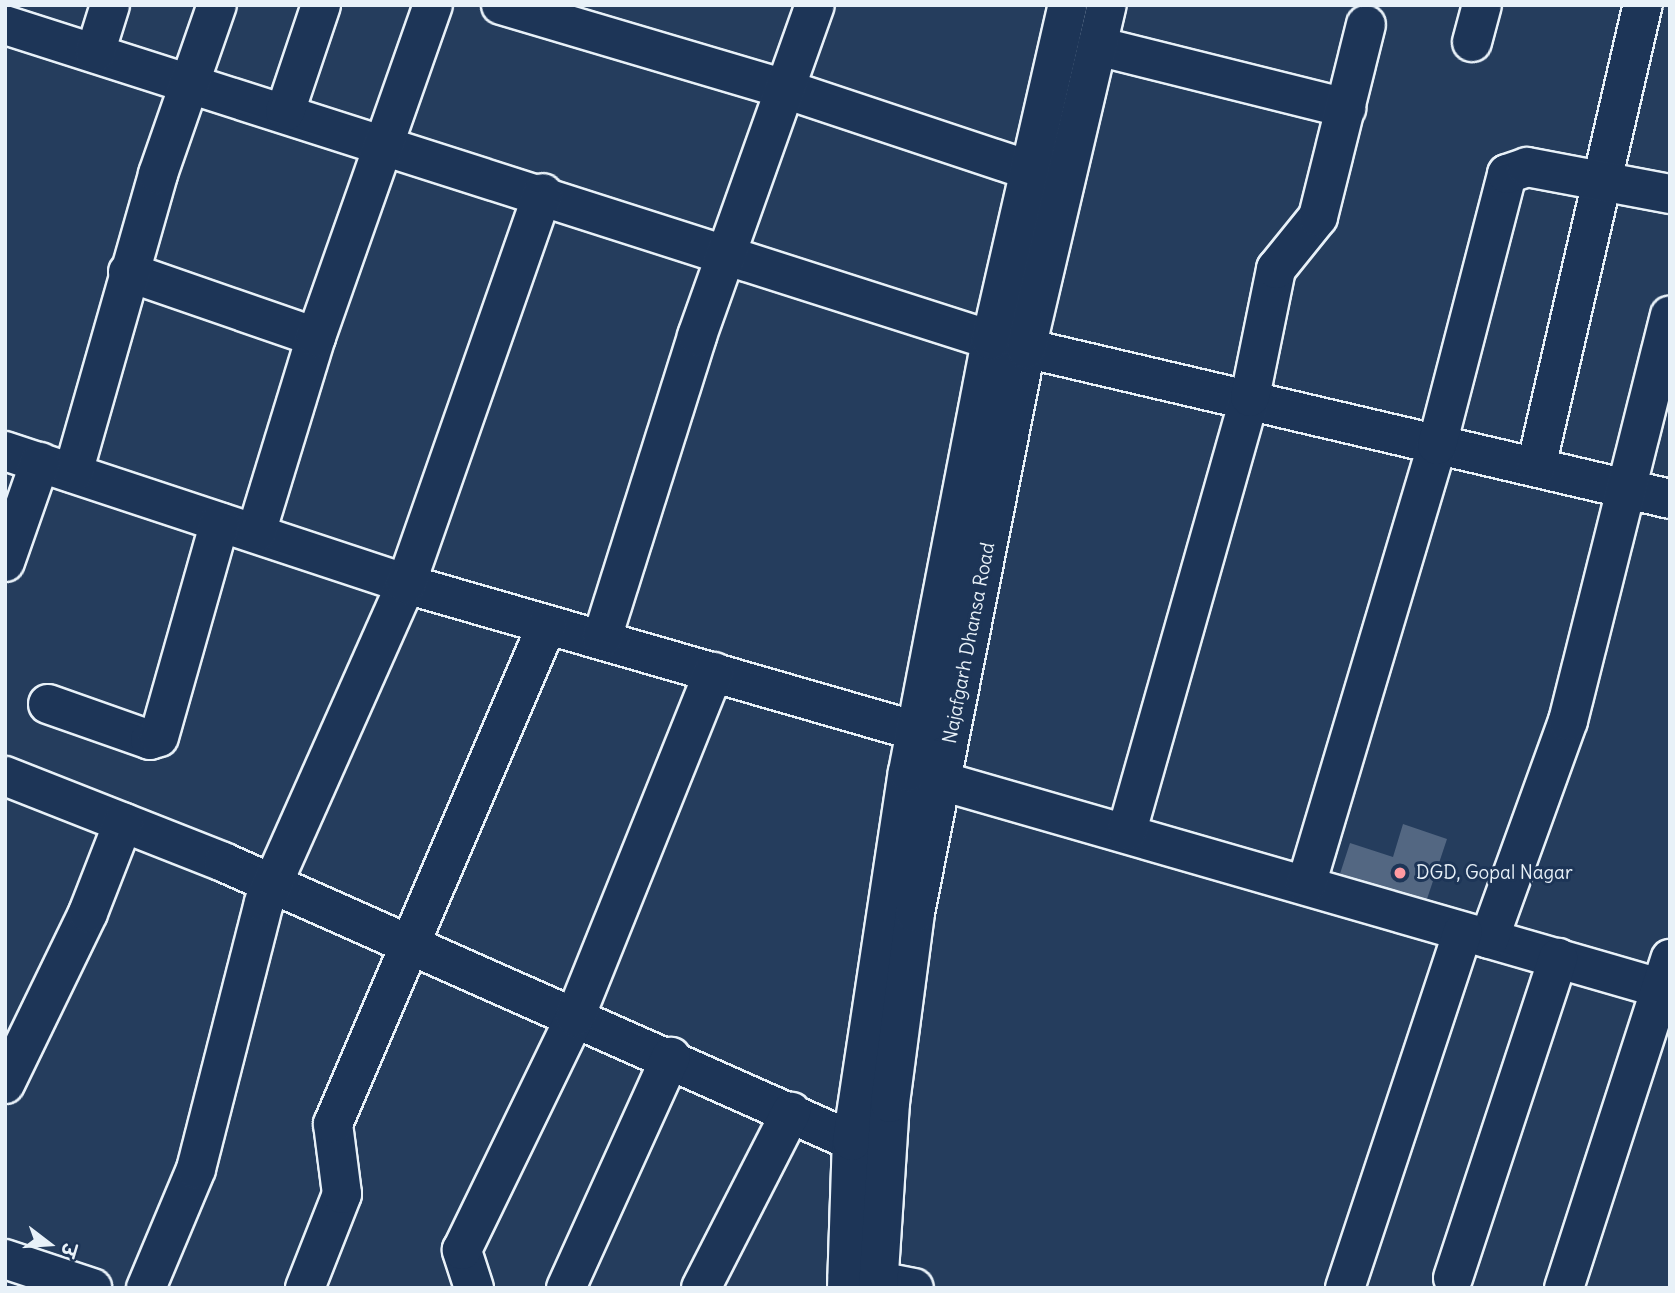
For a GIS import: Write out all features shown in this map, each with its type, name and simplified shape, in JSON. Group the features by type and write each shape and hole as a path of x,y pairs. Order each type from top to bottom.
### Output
{"street":[{"path":"95,53 110,5"},
{"path":"5,562 39,462 128,272 217,5"},
{"path":"285,112 321,5"},
{"path":"256,533 316,337 433,5"},
{"path":"601,638 727,255 788,90 814,5"},
{"name":"Najafgarh Dhansa Road","path":"863,1282 852,1141 1009,344 1032,171 1068,5"},
{"name":"Najafgarh Dhansa Road","path":"863,1282 915,913 925,775 916,730 1009,344 1107,5"},
{"path":"1472,42 1482,5"},
{"path":"1536,467 1606,182 1643,5"},
{"path":"514,7 616,20 788,90 1032,171"},
{"path":"9,24 1009,344 1250,397 1437,445 1670,499"},
{"path":"1127,831 1250,397 1276,269 1318,217 1366,25"},
{"path":"1097,46 1346,108"},
{"path":"1306,885 1437,445 1507,174 1527,167 1670,194"},
{"path":"146,1288 195,1169 271,887 406,584 543,193"},
{"path":"128,272 316,337"},
{"path":"1345,1288 1476,936 1568,721 1670,316"},
{"path":"39,462 406,584 916,730"},
{"path":"48,704 150,740 159,737 219,522"},
{"path":"305,1288 342,1194 333,1124 547,625"},
{"path":"474,1288 462,1250 575,1017 714,672"},
{"path":"925,775 1127,831 1476,936 1558,958 1667,980 1564,1288"},
{"path":"5,776 123,823 671,1056 852,1141"},
{"path":"5,1084 88,913 123,823"},
{"path":"1453,1278 1558,958"},
{"path":"566,1288 671,1056"},
{"path":"701,1288 791,1112"},
{"path":"5,1259 92,1288"},
{"path":"863,1282 914,1288"}],"building":[{"path":"1403,824 1447,839 1423,911 1337,883 1350,843 1393,857"}],"place":[{"name":"DGD, Gopal Nagar","path":"1400,873"}]}
